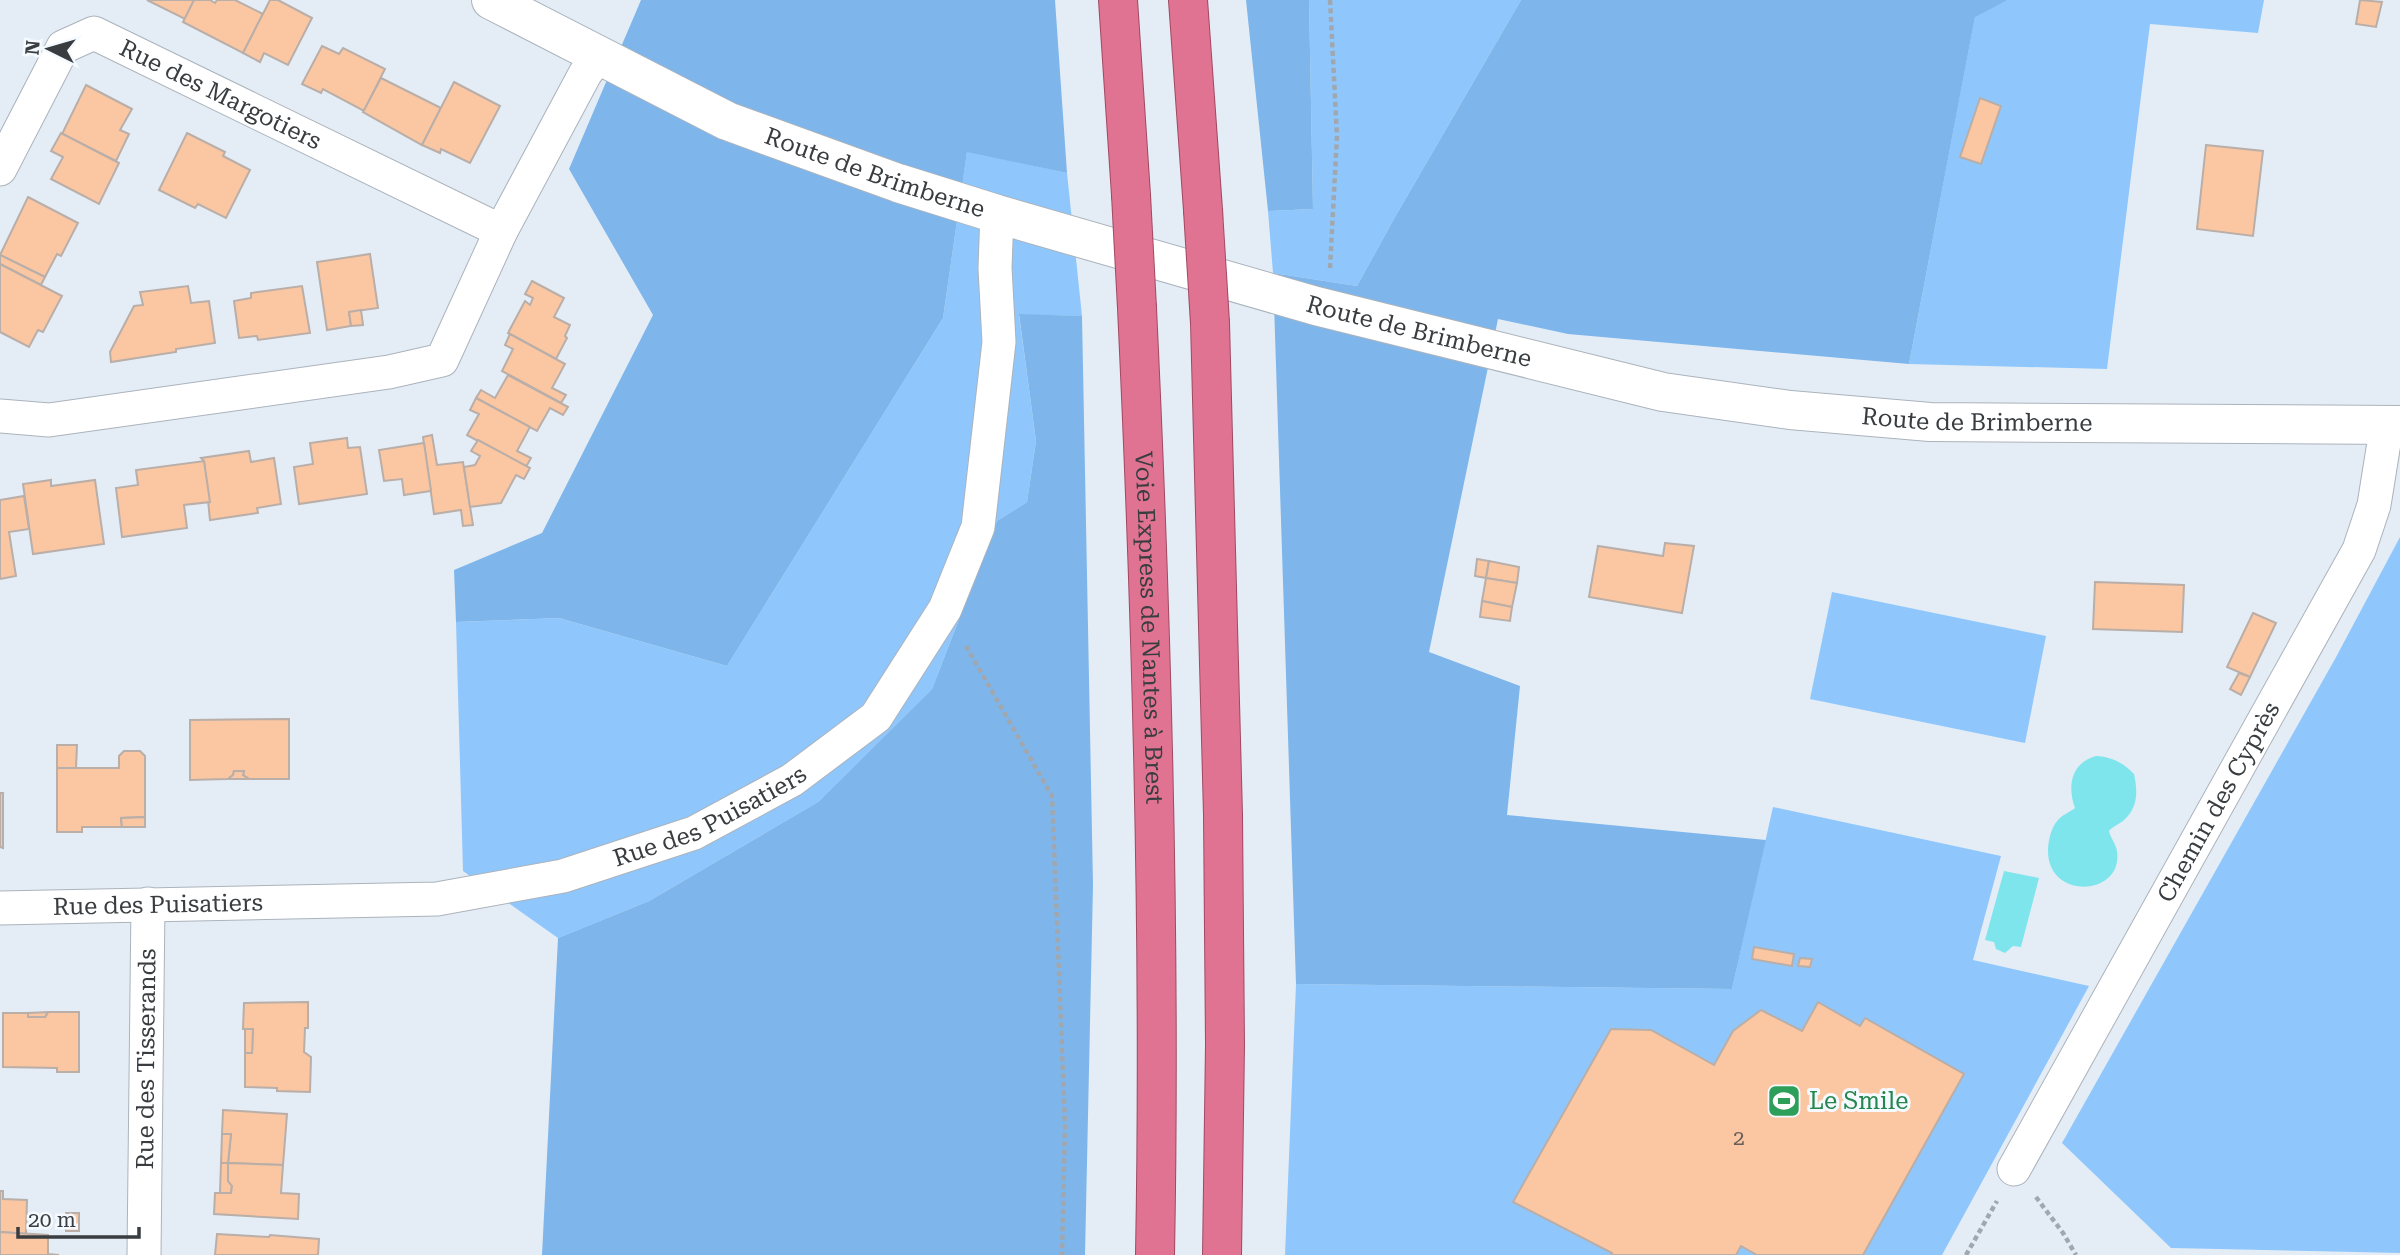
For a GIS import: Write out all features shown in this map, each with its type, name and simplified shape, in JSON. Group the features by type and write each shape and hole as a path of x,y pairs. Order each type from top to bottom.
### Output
{"highway":[{"name":"Voie Express de Nantes à Brest","path":"1118,0 1131,195 1148,541 1158,1019 1155,1255"},
{"path":"1188,0 1210,323 1223,842 1225,1045 1222,1255"}],"street":[{"name":"Route de Brimberne","path":"491,0 727,121 898,183 997,215 1334,310 1663,392 1790,410 1930,422 2393,424"},
{"name":"Rue des Margotiers","path":"0,169 63,47 94,33 500,232"},
{"path":"0,416 49,420 389,372 442,360 500,232 585,74 598,55"},
{"name":"Rue des Puisatiers","path":"0,908 437,899 563,876 694,833 792,780 876,717 945,609 978,527 999,342 995,268 997,215"},
{"name":"Chemin des Cyprès","path":"2014,1169 2359,550 2374,505 2393,424"},
{"name":"Rue des Tisserands","path":"144,1255 148,904"}],"path":[{"path":"1330,0 1337,136 1330,269 1334,310"},
{"path":"945,609 1052,796 1065,1125 1062,1255"},
{"path":"1966,1255 2014,1169 2063,1233 2076,1255"}],"shaded area":[{"path":"641,0 1055,0 1067,173 967,152 943,318 727,666 559,618 456,622 454,570 542,533 653,315 569,169"},
{"path":"1246,0 1309,0 1313,209 1268,211"},
{"path":"1309,0 1521,0 1357,286 1273,273 1268,211 1313,209"},
{"path":"1521,0 2008,0 1975,17 1909,364 1568,334 1498,319 1429,652 1520,686 1507,815 1766,840 1732,989 1296,984 1273,273 1357,286"},
{"path":"2008,0 2264,0 2258,33 2150,24 2107,369 1909,364 1975,16"},
{"path":"967,151 1067,173 1082,316 1019,315 1036,441 1027,502 997,521 932,689 818,802 649,901 558,938 463,871 456,622 559,618 727,666 943,318"},
{"path":"1019,314 1082,316 1093,885 1085,1255 542,1255 558,938 649,901 818,802 932,689 997,521 1027,502 1036,441"},
{"path":"2400,537 2400,1253 2171,1248 2062,1143 2335,659"},
{"path":"1832,592 2046,636 2025,743 1810,699"},
{"path":"2096,756 2116,761 2134,774 2136,799 2128,816 2109,831 2117,851 2116,866 2109,877 2098,884 2085,887 2072,885 2060,878 2051,867 2049,839 2058,820 2075,808 2071,792 2076,770 2088,759"},
{"name":"Le Smile","path":"1773,807 2001,856 1973,960 2089,986 1942,1255 1285,1255 1296,984 1732,989"},
{"path":"2004,871 2039,878 2021,947 2013,946 2005,953 1996,949 1994,942 1985,940"}],"building":[{"path":"147,0 194,0 185,19"},
{"path":"194,0 210,0 215,3 217,0 235,0 263,14 243,53 183,22"},
{"path":"270,0 278,0 312,18 288,65 264,53 260,62 243,53"},
{"path":"2360,0 2382,2 2376,27 2356,24"},
{"path":"322,46 339,54 343,48 385,69 364,111 323,89 321,93 302,84"},
{"path":"381,78 441,108 422,145 363,112"},
{"path":"454,82 500,106 470,163 441,149 440,153 422,145"},
{"path":"86,85 132,109 120,130 129,134 116,161 62,134"},
{"path":"1980,98 2001,106 1981,164 1960,157"},
{"path":"61,133 119,163 99,204 51,179 63,157 51,151"},
{"path":"187,133 225,152 223,156 250,170 226,218 198,204 195,208 159,190"},
{"path":"2206,145 2263,151 2253,236 2197,229"},
{"path":"28,197 78,223 61,256 57,254 45,277 0,255"},
{"path":"370,254 378,308 349,312 351,326 327,330 317,262"},
{"path":"0,255 45,277 41,285 0,264"},
{"path":"0,264 62,296 43,332 38,330 29,347 0,332"},
{"path":"532,281 564,298 554,317 570,325 565,336 567,338 556,359 508,333 525,301 530,305 533,298 525,294"},
{"path":"188,286 191,303 209,301 215,343 111,362 110,352 134,306 143,305 140,292"},
{"path":"302,286 310,333 258,340 257,336 239,338 234,301 251,298 251,293"},
{"path":"361,310 363,325 351,326 349,312"},
{"path":"510,334 565,364 552,388 566,395 561,403 502,371 513,349 505,345"},
{"path":"508,375 568,407 563,415 550,408 537,431 476,398 481,390 495,398"},
{"path":"476,398 530,427 517,451 531,458 526,467 467,435 479,414 470,410"},
{"path":"432,435 437,465 463,462 473,525 463,526 461,510 434,514 423,437"},
{"path":"347,438 348,448 360,447 367,494 299,504 294,467 313,464 310,443"},
{"path":"478,440 530,468 524,479 516,475 501,503 470,507 464,467 475,465 480,456 471,451"},
{"path":"424,443 431,491 404,495 402,479 384,481 379,450"},
{"path":"249,451 251,462 274,458 281,504 257,508 258,513 210,520 204,461 201,458"},
{"path":"204,461 210,502 184,505 187,528 122,537 116,488 138,485 136,470"},
{"path":"51,480 51,486 95,480 104,544 33,554 23,484"},
{"path":"24,496 29,529 9,532 16,576 0,579 0,500"},
{"path":"1665,543 1694,546 1682,613 1589,597 1598,546 1663,556"},
{"path":"1477,559 1489,561 1486,578 1475,576"},
{"path":"1489,561 1519,567 1517,583 1486,578"},
{"path":"1486,578 1517,583 1512,607 1482,601"},
{"path":"2095,582 2184,585 2182,632 2093,629"},
{"path":"1482,601 1512,607 1510,621 1480,617"},
{"path":"2253,613 2276,623 2250,677 2227,667"},
{"path":"2239,673 2250,677 2241,695 2230,689"},
{"path":"289,719 289,779 249,779 243,775 244,771 234,771 228,779 190,780 190,720"},
{"path":"57,745 77,745 76,768 57,768"},
{"path":"124,751 140,751 145,756 145,817 121,818 122,827 82,827 82,832 57,832 57,768 119,768 119,756"},
{"path":"234,771 244,771 243,775 249,779 228,779"},
{"path":"0,793 3,793 3,848 0,847"},
{"path":"145,817 145,827 122,827 121,818"},
{"path":"1754,947 1794,954 1792,966 1752,959"},
{"path":"1800,958 1812,959 1810,967 1798,966"},
{"path":"308,1002 304,1052 311,1057 310,1092 245,1087 245,1053 252,1053 253,1029 243,1029 244,1003"},
{"name":"Le Smile","path":"1818,1002 1860,1026 1865,1018 1964,1074 1863,1255 1757,1255 1741,1246 1736,1255 1611,1255 1612,1253 1513,1202 1611,1029 1651,1030 1714,1065 1733,1031 1761,1010 1802,1031"},
{"path":"48,1012 79,1012 79,1072 57,1072 57,1068 3,1067 3,1013 28,1013 28,1017 45,1017"},
{"path":"48,1012 45,1017 28,1017 28,1013"},
{"path":"245,1029 253,1029 252,1053 245,1053"},
{"path":"223,1110 287,1114 283,1165 228,1163 231,1134 222,1134"},
{"path":"222,1134 231,1134 228,1163 221,1163"},
{"path":"221,1163 228,1163 231,1193 220,1193"},
{"path":"228,1163 283,1165 281,1193 299,1194 298,1219 214,1214 215,1193 231,1193"},
{"path":"0,1191 3,1191 3,1199 27,1200 26,1234 0,1232"},
{"path":"66,1213 79,1213 79,1231 66,1231"},
{"path":"0,1232 48,1235 48,1254 59,1255 0,1255"},
{"path":"217,1234 319,1239 318,1255 215,1255"}],"place":[{"name":"Le Smile","path":"1784,1101"}]}
